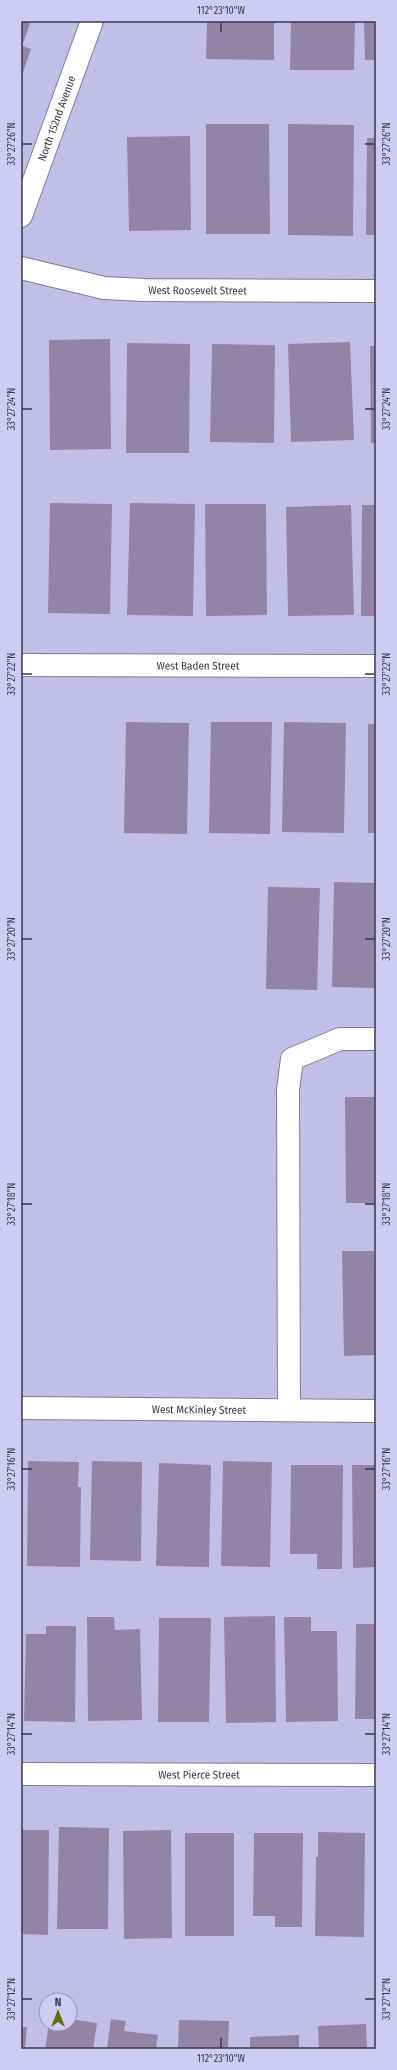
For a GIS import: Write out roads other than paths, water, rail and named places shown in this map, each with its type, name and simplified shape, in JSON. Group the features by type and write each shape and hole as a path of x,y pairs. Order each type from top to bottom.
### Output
{"street":[{"name":"North 152nd Avenue","path":"21,216 92,21"},
{"name":"West Roosevelt Street","path":"21,268 104,288 152,290 376,291"},
{"name":"West Baden Street","path":"21,665 376,666"},
{"path":"289,1410 288,1090 292,1059 340,1039 376,1039"},
{"name":"West McKinley Street","path":"21,1408 376,1411"},
{"name":"West Pierce Street","path":"21,1774 376,1775"}]}
